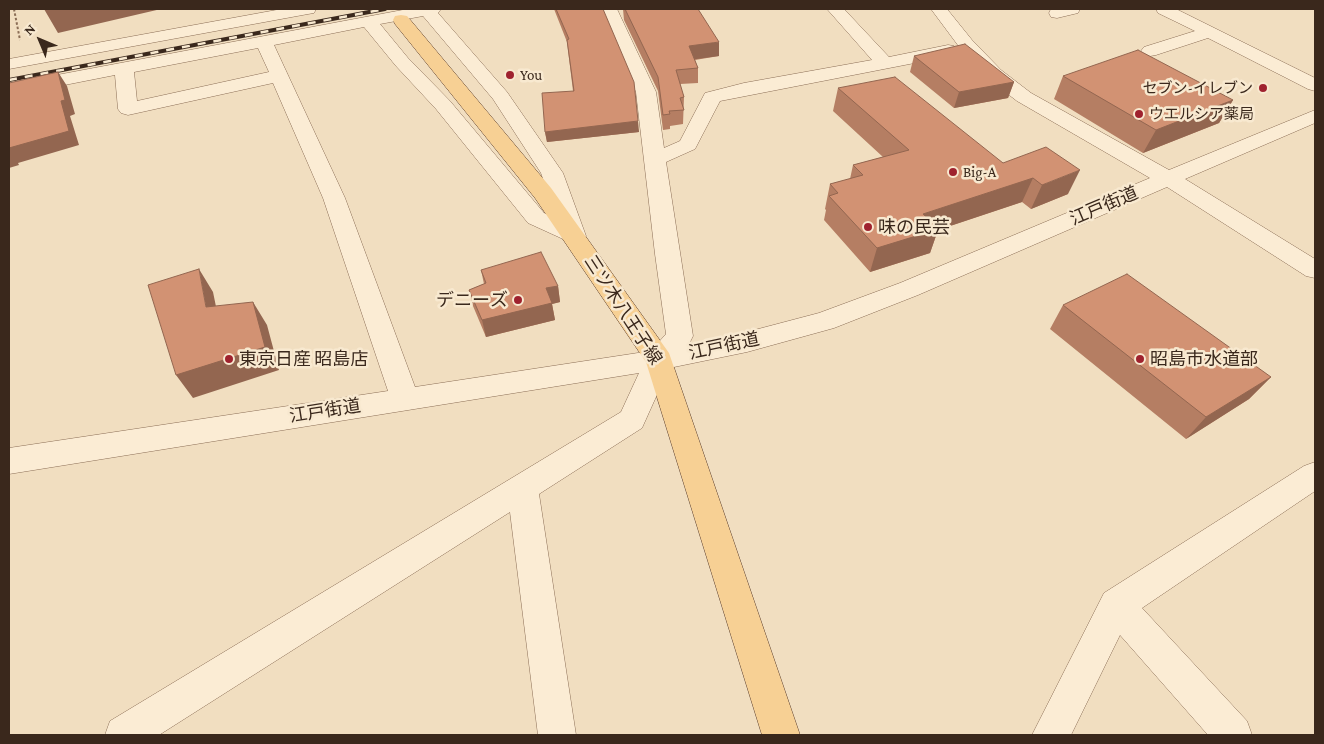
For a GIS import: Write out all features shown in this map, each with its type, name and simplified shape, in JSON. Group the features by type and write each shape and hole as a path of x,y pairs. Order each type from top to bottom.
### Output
{"main road":[{"name":"三ツ木八王子線","path":"401,20 543,194 659,360 781,735"}],"street":[{"path":"16,63 308,9"},
{"path":"9,90 430,9 500,96 552,173 574,236"},
{"path":"835,9 885,63"},
{"path":"939,9 966,44 994,74 1024,97 1166,180 1204,200 1315,270"},
{"path":"1164,9 1315,85"},
{"path":"124,735 632,420 659,360 680,336 667,254 646,92 618,12"},
{"path":"368,21 402,62 443,105 536,218 574,236"},
{"path":"1150,51 1210,32"},
{"path":"264,41 334,198 406,398"},
{"path":"656,159 688,145 712,97 744,89 930,56 966,44"},
{"path":"124,68 128,109 278,76"},
{"name":"江戸街道","path":"9,461 659,360 747,342 825,321 909,289 1315,116"},
{"path":"1051,735 1116,605 1315,475"},
{"path":"523,488 552,732"},
{"path":"1116,605 1233,735"}],"path":[{"path":"14,9 16,63"}],"building":[{"path":"556,9 603,9 634,82 638,121 545,132 542,93 574,91 567,40 569,39"},
{"path":"625,9 698,9 719,42 689,46 698,68 676,70 684,97 680,98 684,110 669,111 670,114 663,115 658,77"},
{"path":"965,44 1014,82 959,92 914,56"},
{"path":"1138,50 1233,100 1156,130 1063,76"},
{"path":"58,72 65,100 61,101 69,131 9,148 9,83"},
{"path":"895,77 1003,163 1046,147 1080,170 1042,185 1033,178 923,214 939,229 877,248 829,196 838,193 830,184 863,175 853,165 909,150 838,88"},
{"path":"541,252 558,286 546,288 552,303 482,320 469,290 486,283 481,270"},
{"path":"199,269 206,307 253,302 265,347 176,375 148,285"},
{"path":"1127,274 1271,377 1206,417 1063,305"}],"railway":[{"path":"9,80 385,9"}],"place":[{"name":"You","path":"510,75"},
{"name":"セブン-イレブン","path":"1263,88"},
{"name":"ウエルシア薬局","path":"1139,114"},
{"name":"Big-A","path":"953,172"},
{"name":"味の民芸","path":"868,227"},
{"name":"デニーズ","path":"518,300"},
{"name":"東京日産 昭島店","path":"229,359"},
{"name":"昭島市水道部","path":"1140,359"}]}
